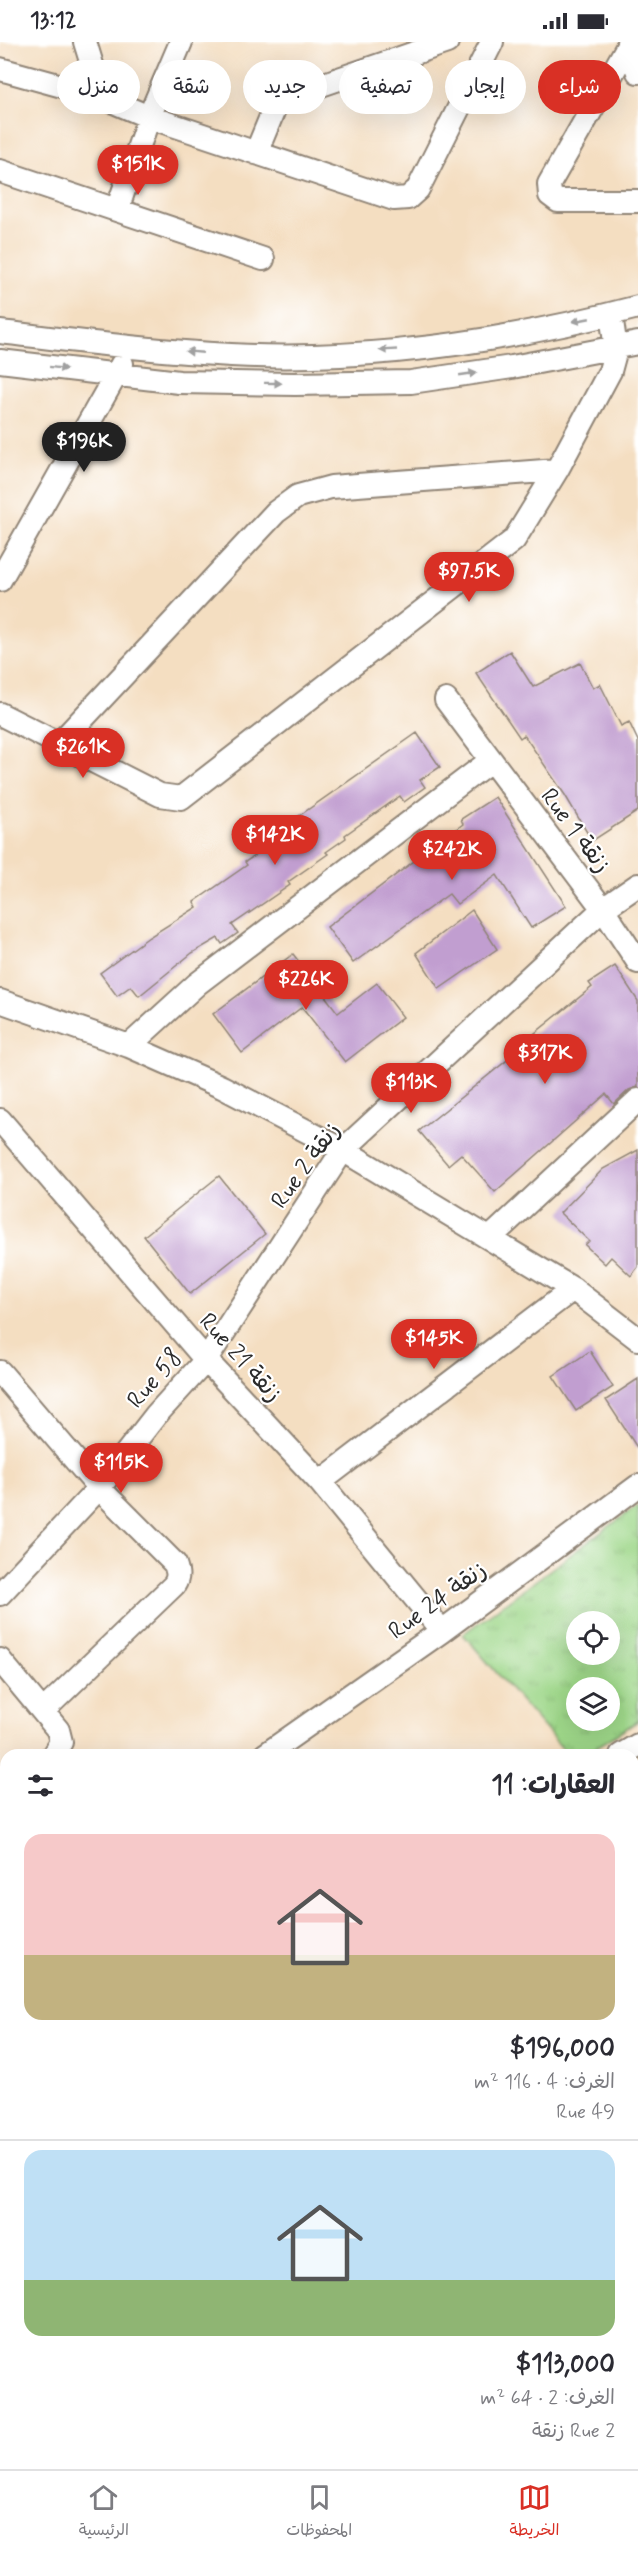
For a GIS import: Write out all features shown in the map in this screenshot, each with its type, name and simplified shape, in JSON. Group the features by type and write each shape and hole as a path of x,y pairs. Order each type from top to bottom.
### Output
{"street":[{"path":"85,42 91,60"},
{"path":"117,210 149,117 181,42"},
{"path":"255,153 275,107 286,97 447,42"},
{"path":"140,113 394,199 408,198 418,189 492,42"},
{"path":"629,43 638,72"},
{"path":"629,43 549,184 550,195 558,201 638,201"},
{"path":"0,69 57,85"},
{"path":"0,171 263,259"},
{"path":"0,332 233,355 405,350 611,314 638,307"},
{"path":"611,314 627,346"},
{"path":"0,580 117,375 131,346"},
{"path":"0,361 191,382 295,384 411,382 627,346"},
{"path":"0,714 160,795 182,798 514,540 557,470 610,371 627,346"},
{"path":"59,744 276,512 298,496 331,487 557,470"},
{"name":"Rue 1 زنقة","path":"446,700 603,909 638,962"},
{"path":"129,1046 197,984 490,761"},
{"name":"Rue 2 زنقة","path":"206,1360 343,1150 603,909 638,885"},
{"path":"0,1001 129,1046 222,1087 343,1150 573,1290 638,1339"},
{"path":"490,1238 638,1100"},
{"name":"Rue 21 زنقة","path":"0,1120 206,1360 320,1482 442,1631"},
{"path":"320,1482 573,1290"},
{"name":"Rue 58","path":"0,1593 99,1488 156,1415 206,1360"},
{"path":"2,1378 99,1488 175,1564 178,1579 43,1712"},
{"name":"Rue 24 زنقة","path":"274,1749 442,1631 638,1486"},
{"path":"0,1660 60,1736 58,1749"}],"green space":[{"path":"638,1505 638,1721 594,1749 563,1749 463,1634"}],"building":[{"path":"510,651 533,687 580,663 593,688 600,684 621,726 629,722 638,741 638,811 592,841 565,795 524,735 520,738 476,673"},
{"path":"417,733 440,767 420,780 425,787 404,802 400,796 345,835 346,838 326,852 328,854 288,882 290,885 232,925 238,933 222,944 218,938 192,953 139,996 131,986 117,996 100,973 149,937 197,907 194,902 247,865 245,862 283,837 279,830"},
{"path":"495,797 566,906 531,928 497,875 457,904 449,894 353,963 327,927 463,824 461,819"},
{"path":"472,910 497,949 439,989 416,953"},
{"path":"293,954 338,1013 377,983 403,1017 345,1062 302,1007 242,1053 213,1014"},
{"path":"615,966 638,1001 638,1087 629,1090 614,1104 606,1094 495,1192 461,1154 448,1165 419,1131 531,1041 529,1038 592,987 589,983"},
{"path":"638,1150 638,1267 631,1276 611,1257 605,1264 585,1245 589,1241 560,1213 603,1169"},
{"path":"219,1176 265,1234 190,1294 144,1236"},
{"path":"590,1351 613,1387 576,1411 553,1376"},
{"path":"638,1379 638,1449 606,1400"}]}
